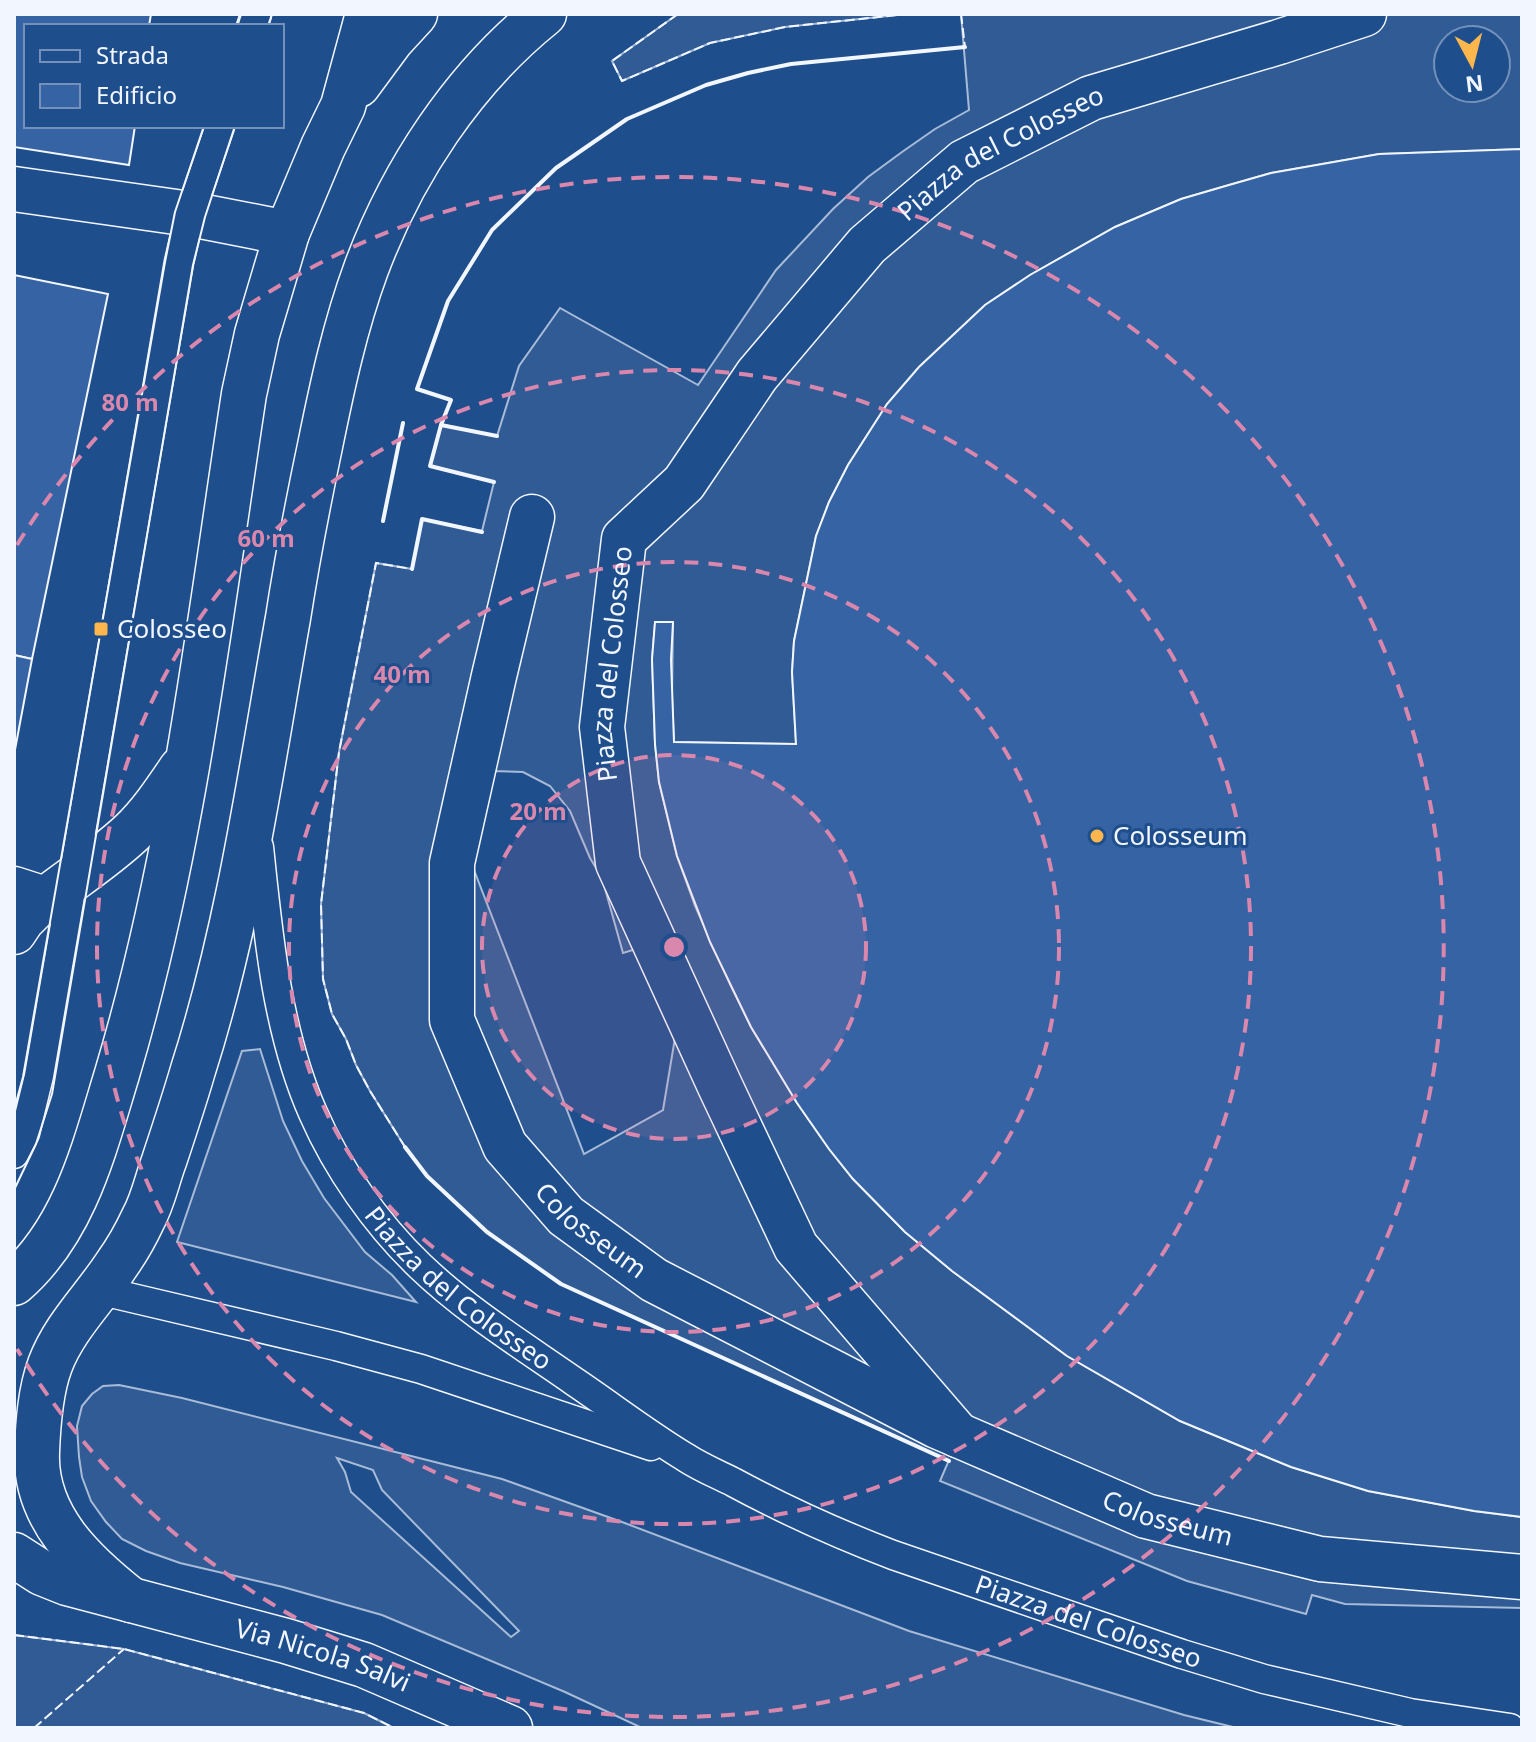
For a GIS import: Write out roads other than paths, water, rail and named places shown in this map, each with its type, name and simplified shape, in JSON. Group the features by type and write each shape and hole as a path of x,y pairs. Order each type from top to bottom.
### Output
{"street":[{"path":"343,106 368,14"},
{"path":"19,1275 51,1243 75,1199 97,1140 129,1033 157,923 187,761 244,394 257,334 287,233 343,106 392,39 415,14"},
{"name":"Piazza del Colosseo","path":"131,1600 94,1570 72,1547 45,1500 37,1469 44,1384 50,1364 73,1323 117,1265 146,1214 195,1066 226,955 260,780 301,537 330,396 367,268 417,163 452,111 488,66 544,14"},
{"name":"Piazza del Colosseo","path":"958,1435 796,1247 618,863 602,727 624,539 684,483 757,375 867,245 964,162 1091,98 1364,14"},
{"path":"14,189 190,214 287,233"},
{"name":"Colosseum","path":"532,517 452,863 452,1020 505,1146 566,1216 654,1280 958,1435 1146,1516 1320,1559 1522,1577"},
{"path":"14,932 44,889 117,846 134,831 187,761"},
{"path":"19,1275 98,1290"},
{"path":"14,1555 42,1573 67,1583 131,1600"},
{"name":"Via Nicola Salvi","path":"131,1600 364,1665 510,1728"}],"lane":[{"path":"14,1154 25,1133 39,1076 44,889 190,214 219,128"},
{"name":"Piazza del Colosseo","path":"260,780 259,843 266,919 284,1021 298,1073 313,1112 346,1175 362,1198 419,1265 485,1320 686,1458 848,1538 1182,1654 1264,1679 1410,1713 1510,1728"},
{"name":"Piazza del Colosseo","path":"98,1290 421,1369 686,1458"}],"tram line":[{"path":"237,24 240,14"},
{"path":"269,24 272,14"},
{"path":"14,1110 23,1077 165,262 175,212 203,128"},
{"path":"14,1190 36,1144 52,1094 193,265 234,128"}],"place":[{"name":"Colosseo","path":"101,629"},
{"name":"Colosseum","path":"1097,836"}]}
